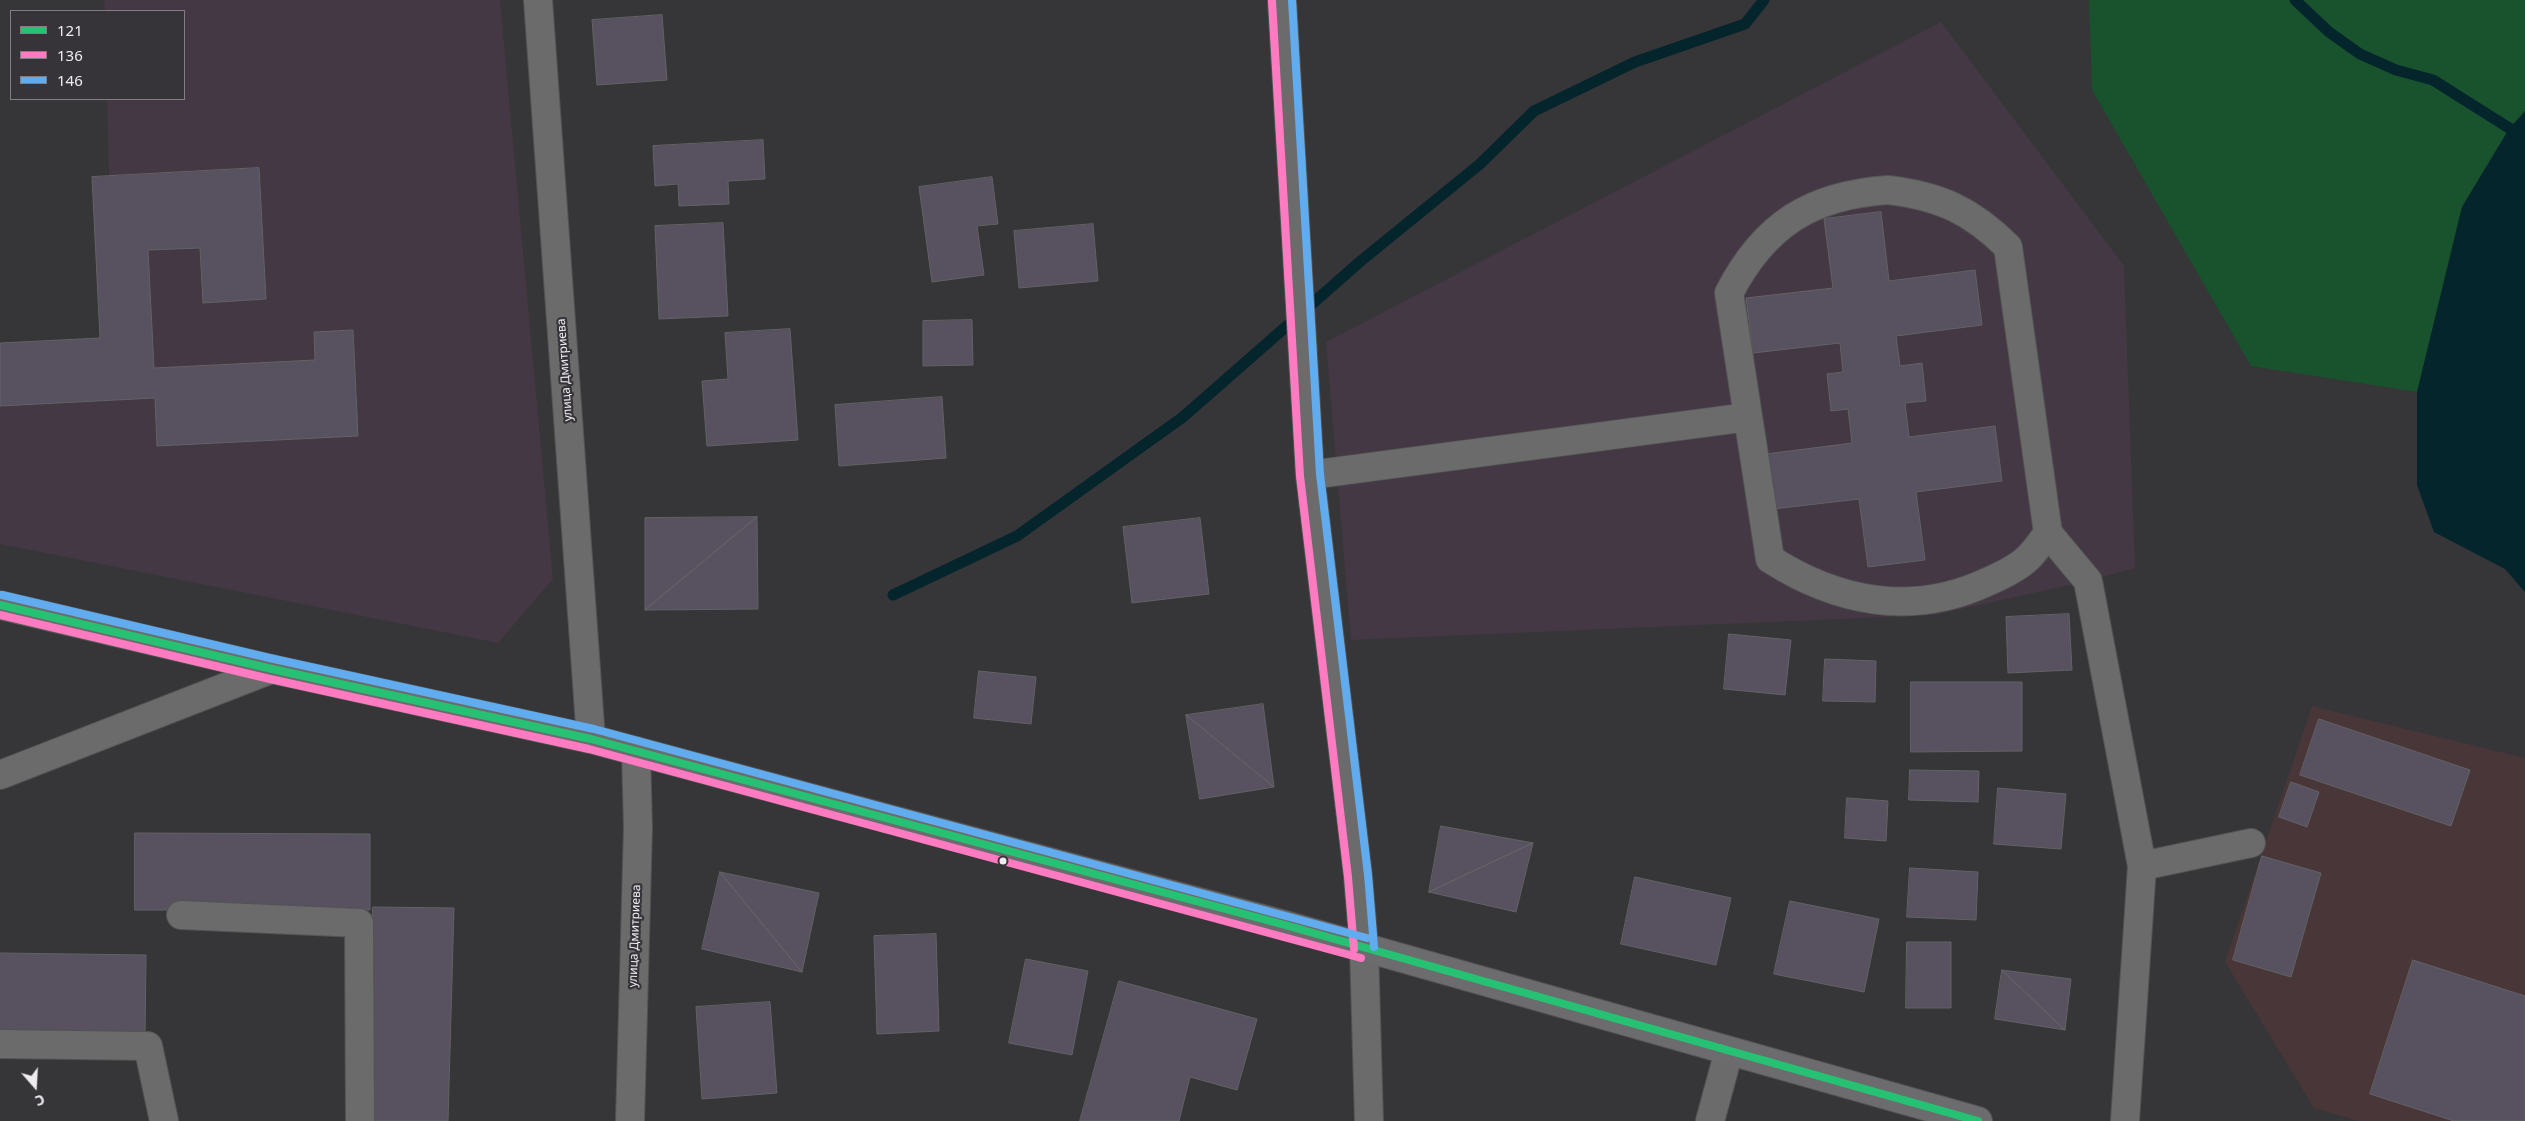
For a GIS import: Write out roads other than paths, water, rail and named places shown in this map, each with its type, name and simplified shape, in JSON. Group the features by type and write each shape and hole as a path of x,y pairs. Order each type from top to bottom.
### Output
{"main road":[{"path":"0,605 272,670 592,739 1364,948 1978,1121"}],"street":[{"name":"улица Дмитриева","path":"538,0 592,739"},
{"path":"1282,0 1310,475 1358,876 1364,948 1369,1121"},
{"path":"2048,533 2028,558 2002,575 1973,588 1943,598 1911,602 1881,601 1852,597 1823,588 1796,576 1770,559 1729,294 1742,268 1760,245 1781,225 1805,209 1832,198 1860,192 1888,190 1915,193 1942,200 1966,212 1989,228 2008,247 2048,533 2088,581 2142,866 2125,1121"},
{"path":"1310,475 1748,417"},
{"path":"0,775 272,670"},
{"name":"улица Дмитриева","path":"630,1121 638,828 636,751"},
{"path":"2142,866 2251,843"},
{"path":"181,915 359,923 360,1121"},
{"path":"0,1044 148,1046 164,1121"},
{"path":"1710,1121 1728,1051"}],"water":[{"path":"2525,111 2525,592 2505,569 2434,532 2417,485 2417,392 2462,207 2509,129"}],"waterway":[{"path":"893,595 1017,536 1183,417 1362,260 1480,164 1534,111 1635,62 1745,24 1764,0"},
{"path":"2295,0 2329,32 2360,54 2396,70 2433,80 2525,138"}]}
